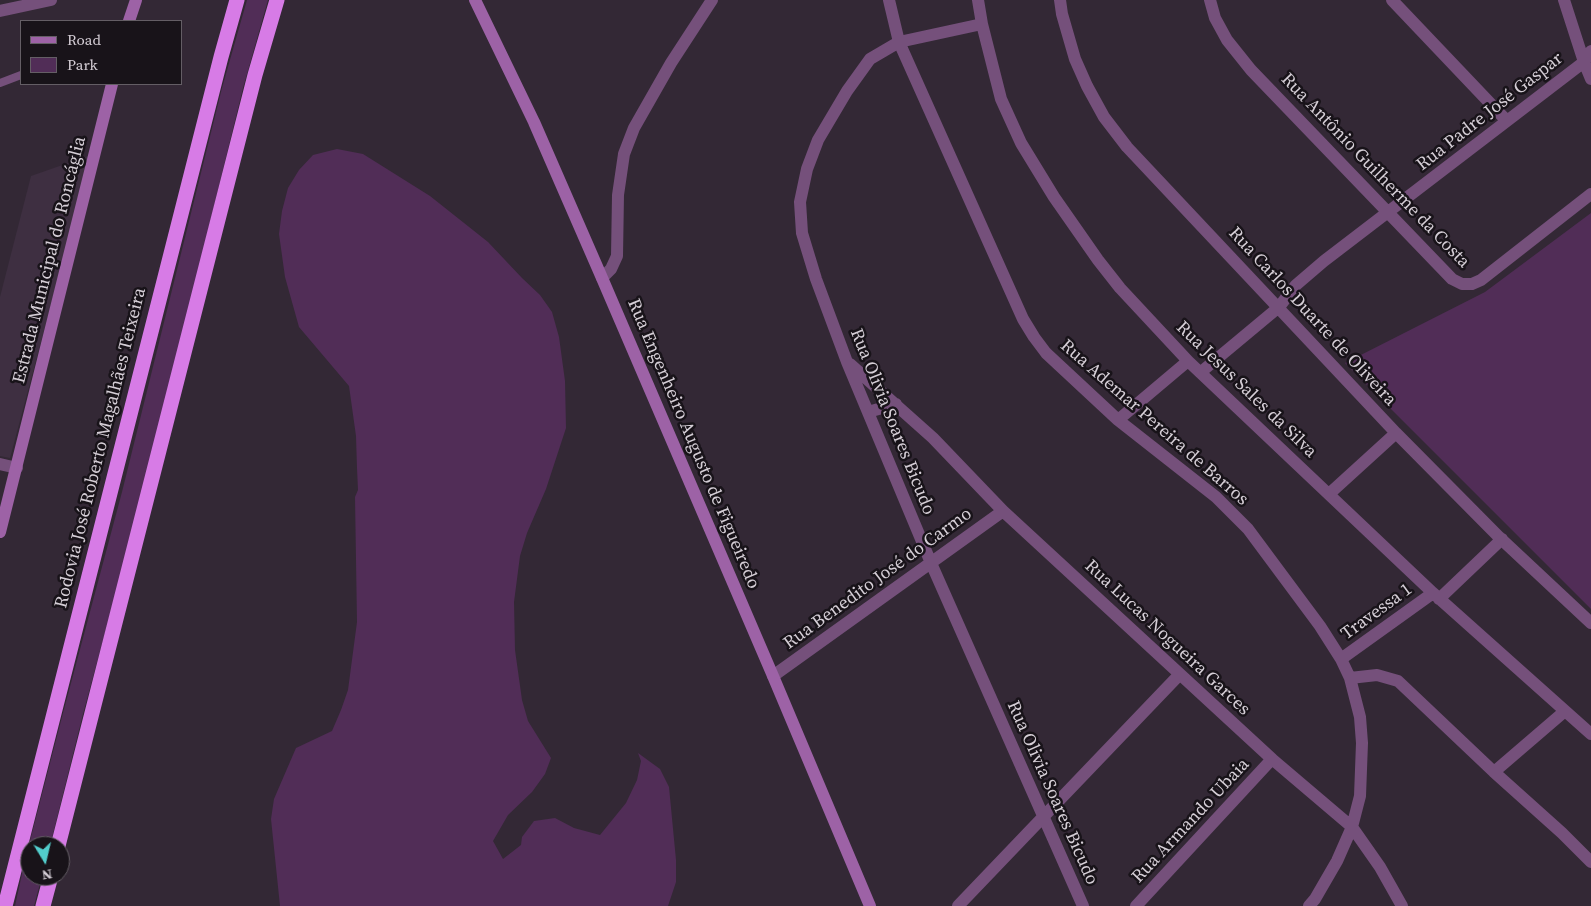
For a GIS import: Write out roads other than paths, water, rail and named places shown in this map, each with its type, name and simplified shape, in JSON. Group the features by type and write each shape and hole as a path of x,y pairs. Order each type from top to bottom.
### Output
{"highway":[{"name":"Rodovia José Roberto Magalhães Teixeira","path":"5,906 237,0"},
{"path":"61,836 253,85 277,0"},
{"path":"43,906 48,886"}],"main road":[{"path":"129,20 136,0"},
{"name":"Rua Engenheiro Augusto de Figueiredo","path":"475,0 534,122 774,676 870,906"},
{"name":"Estrada Municipal do Roncáglia","path":"0,532 6,489 17,468 112,85"}],"street":[{"path":"0,11 51,0"},
{"path":"602,278 611,270 618,256 618,195 624,154 634,128 712,0"},
{"name":"Rua Ademar Pereira de Barros","path":"889,0 899,42 1023,319 1034,337 1046,353 1118,420 1216,497 1248,529 1320,626 1350,678 1360,717 1362,743 1360,796 1352,827 1337,861 1310,906"},
{"name":"Rua Jesus Sales da Silva","path":"978,0 982,24 1001,99 1021,143 1054,197 1120,288 1188,361 1436,596 1591,734"},
{"name":"Rua Carlos Duarte de Oliveira","path":"1060,0 1062,14 1075,59 1087,86 1104,117 1127,147 1396,432 1502,539 1591,623"},
{"name":"Rua Antônio Guilherme da Costa","path":"1210,0 1214,18 1227,40 1251,70 1452,279 1462,284 1472,284 1481,280 1591,194"},
{"path":"1392,0 1507,121"},
{"path":"1564,0 1587,56 1591,79"},
{"name":"Rua Olivia Soares Bicudo","path":"982,24 899,42 870,59 847,91 818,140 807,168 800,202 802,233 807,255 847,362 931,563 1083,906"},
{"name":"Rua Padre José Gaspar","path":"1201,372 1279,307 1296,285 1324,260 1507,121 1587,56"},
{"path":"1118,420 1188,361"},
{"name":"Rua Lucas Nogueira Garces","path":"847,362 933,438 1003,511 1272,759 1352,827 1380,867 1402,906"},
{"path":"868,412 896,404"},
{"path":"1329,494 1396,432"},
{"path":"0,464 17,468"},
{"name":"Rua Benedito José do Carmo","path":"774,676 1003,511"},
{"name":"Travessa 1","path":"1341,660 1436,596 1502,539"},
{"path":"958,906 1180,674"},
{"path":"1350,678 1376,675 1398,681 1591,862"},
{"path":"1494,772 1565,711"},
{"name":"Rua Armando Ubaia","path":"1136,906 1272,759"}],"lane":[{"path":"0,83 20,75"}]}
